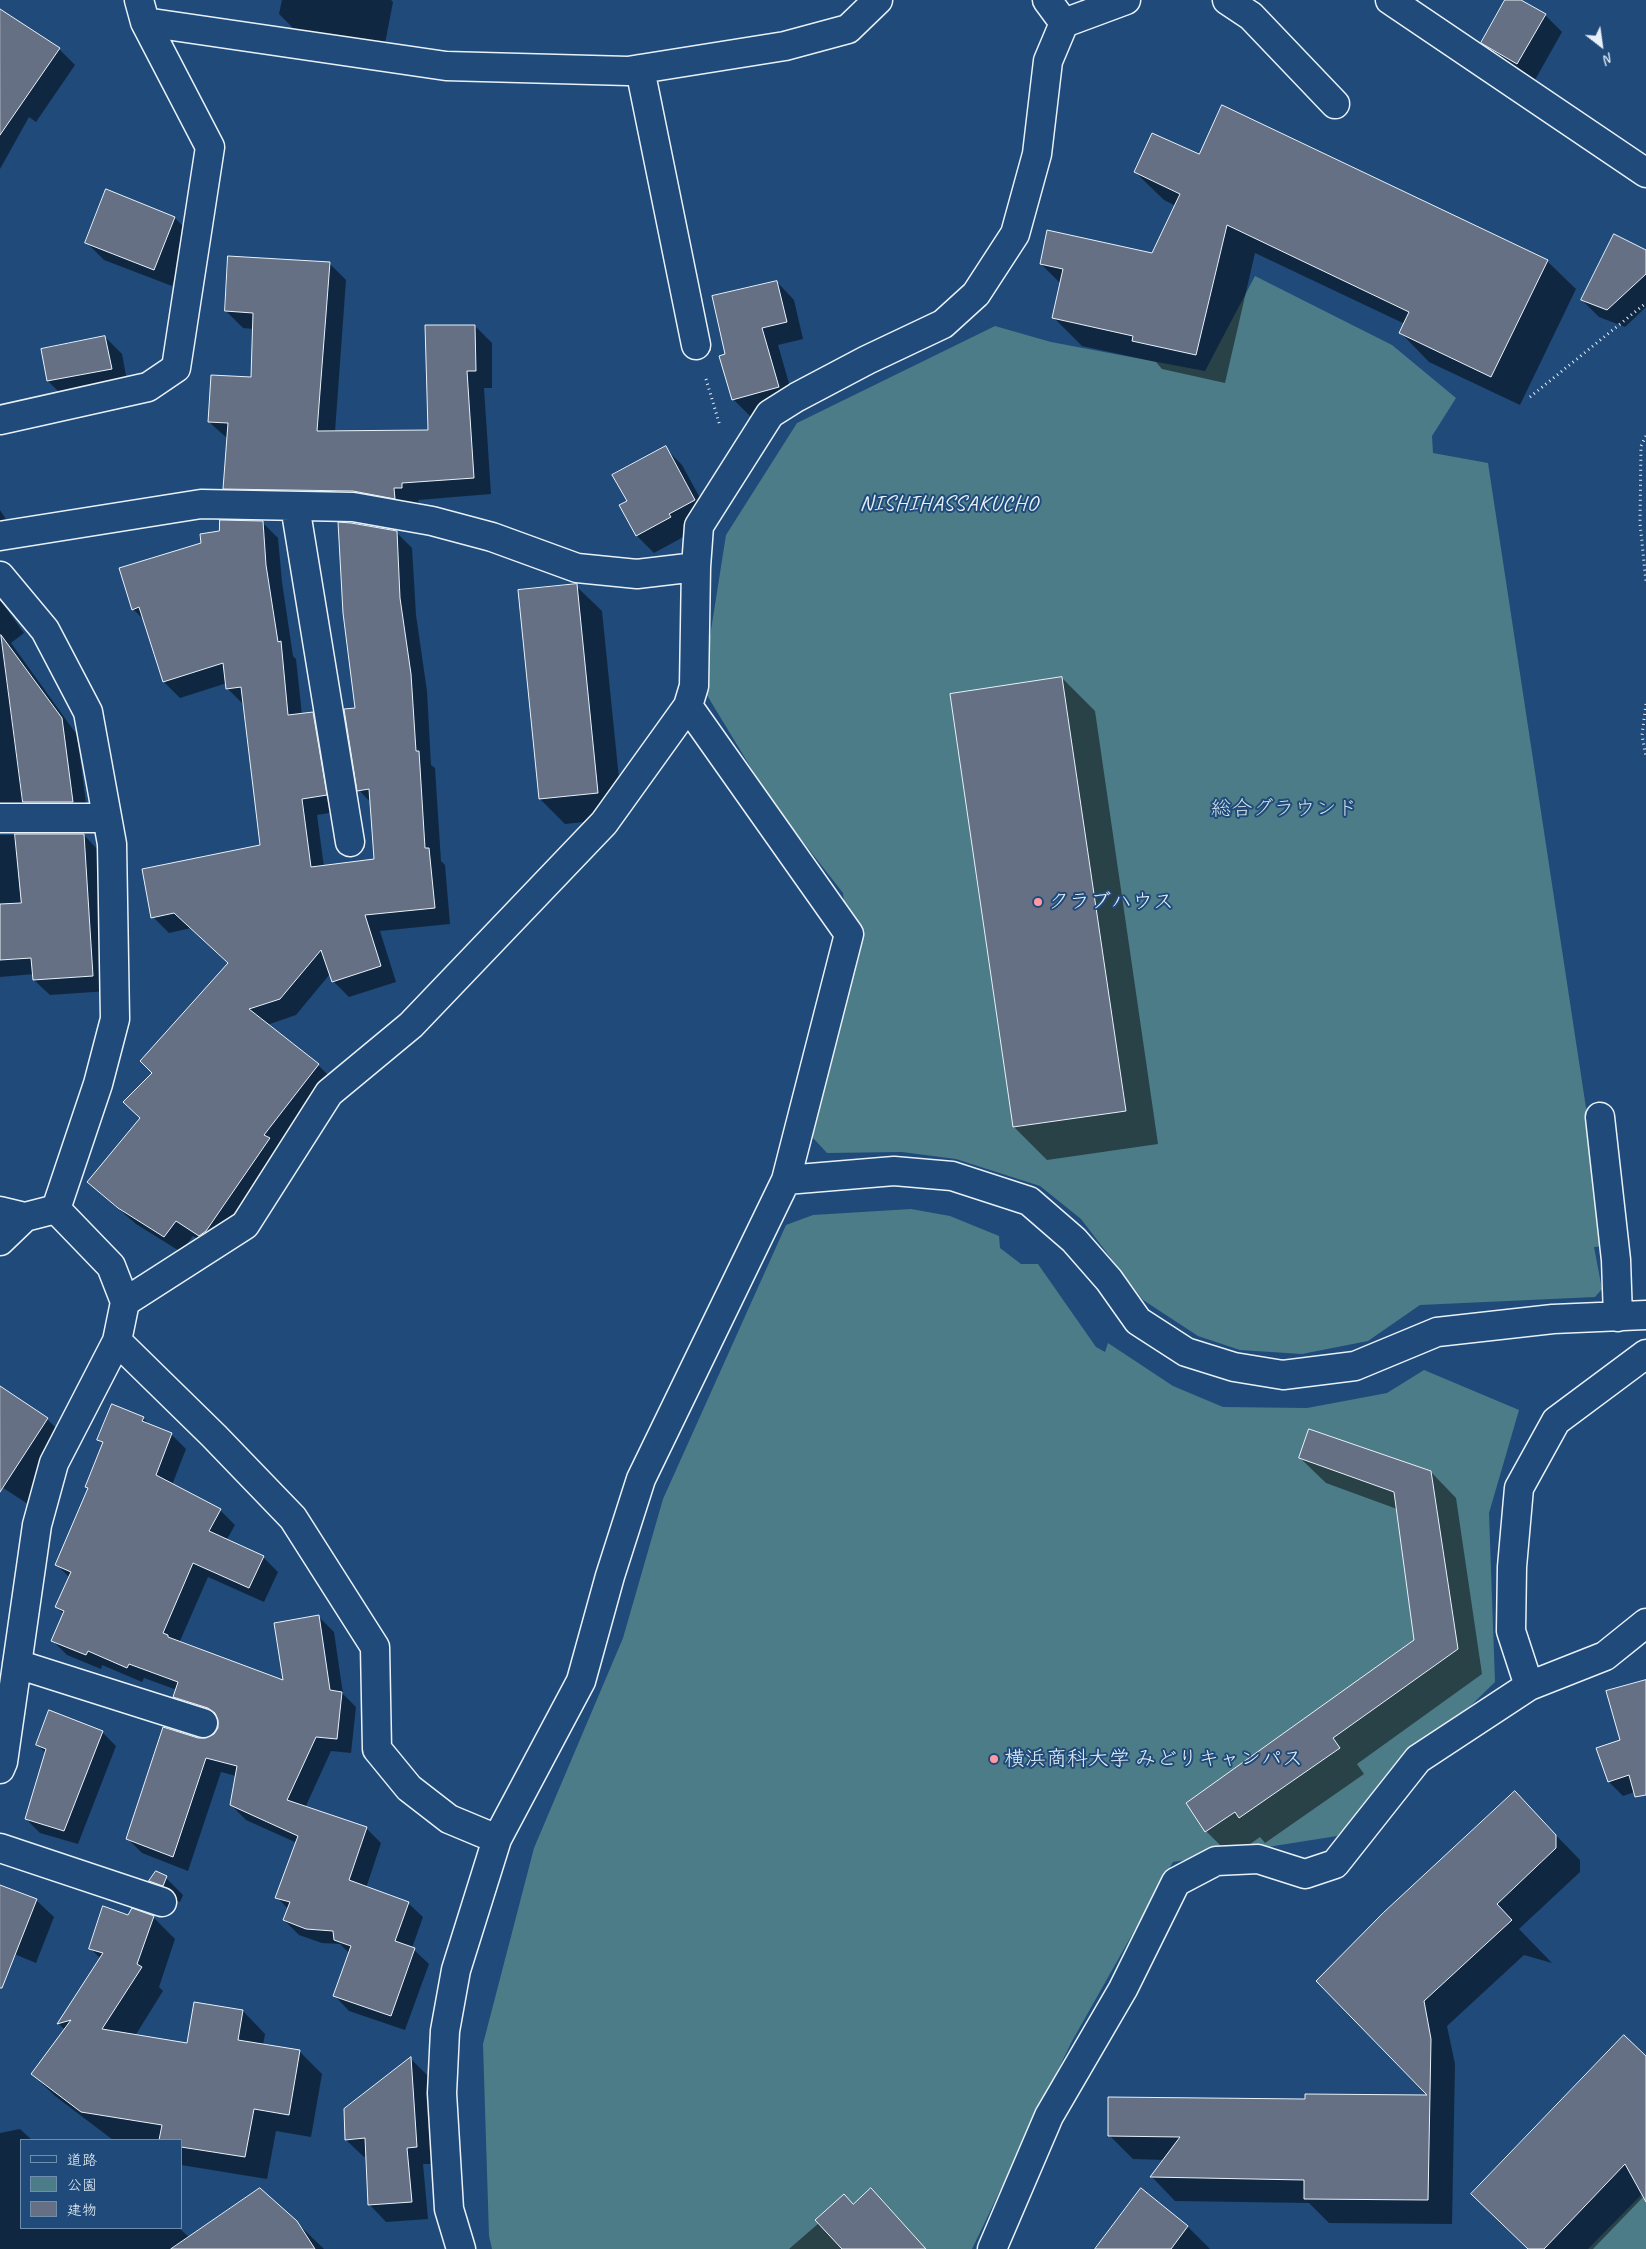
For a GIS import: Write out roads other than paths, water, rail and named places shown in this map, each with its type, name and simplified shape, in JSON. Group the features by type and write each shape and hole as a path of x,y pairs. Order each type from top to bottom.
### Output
{"street":[{"path":"142,11 446,66 628,71 785,46 848,29 878,0"},
{"path":"1047,0 1064,23"},
{"path":"125,1302 245,1225 329,1093 411,1025 604,823 688,706 694,686 696,567 699,526 733,472 770,414 797,397 867,360 943,324 976,294 1015,234 1037,154 1048,61 1064,23 1126,0"},
{"path":"1227,0 1251,16 1335,104"},
{"path":"1390,0 1646,173"},
{"path":"0,420 148,387 176,368 210,148 142,11"},
{"path":"640,69 696,345"},
{"path":"0,536 201,504 353,507 432,521 492,537 577,568 637,574 696,567"},
{"path":"295,506 350,842"},
{"path":"0,576 45,630 88,712 112,844 115,1019 98,1084 56,1209"},
{"path":"461,2249 449,2209 442,2092 445,2031 456,1970 497,1839 581,1680 610,1576 641,1479 786,1180 849,934 688,706"},
{"path":"0,818 107,818"},
{"path":"1600,1116 1616,1260 1618,1317"},
{"path":"786,1180 904,1172 952,1176 1030,1201 1074,1240 1109,1280 1138,1321 1186,1352 1234,1367 1283,1375 1355,1366 1437,1332 1553,1319 1646,1315"},
{"path":"0,1769 3,1762 37,1525 54,1463 117,1341 125,1302 111,1266 56,1209"},
{"path":"0,1241 12,1214 56,1209"},
{"path":"117,1341 214,1436 293,1518 375,1646 377,1749 409,1788 448,1819 497,1839"},
{"path":"1529,1686 1511,1631 1512,1567 1519,1488 1556,1420 1646,1354"},
{"path":"992,2249 1049,2116 1123,1989 1176,1882 1216,1861 1258,1859 1305,1874 1335,1864 1418,1759 1529,1686 1605,1656 1646,1623"},
{"path":"17,1664 203,1723"},
{"path":"0,1848 162,1902"}],"place":[{"name":"クラブハウス","path":"1038,902"},
{"name":"横浜商科大学 みどりキャンパス","path":"994,1759"}],"district":[{"name":"NISHIHASSAKUCHO","path":"949,504"}],"park label":[{"name":"総合グラウンド","path":"1284,809"}]}
